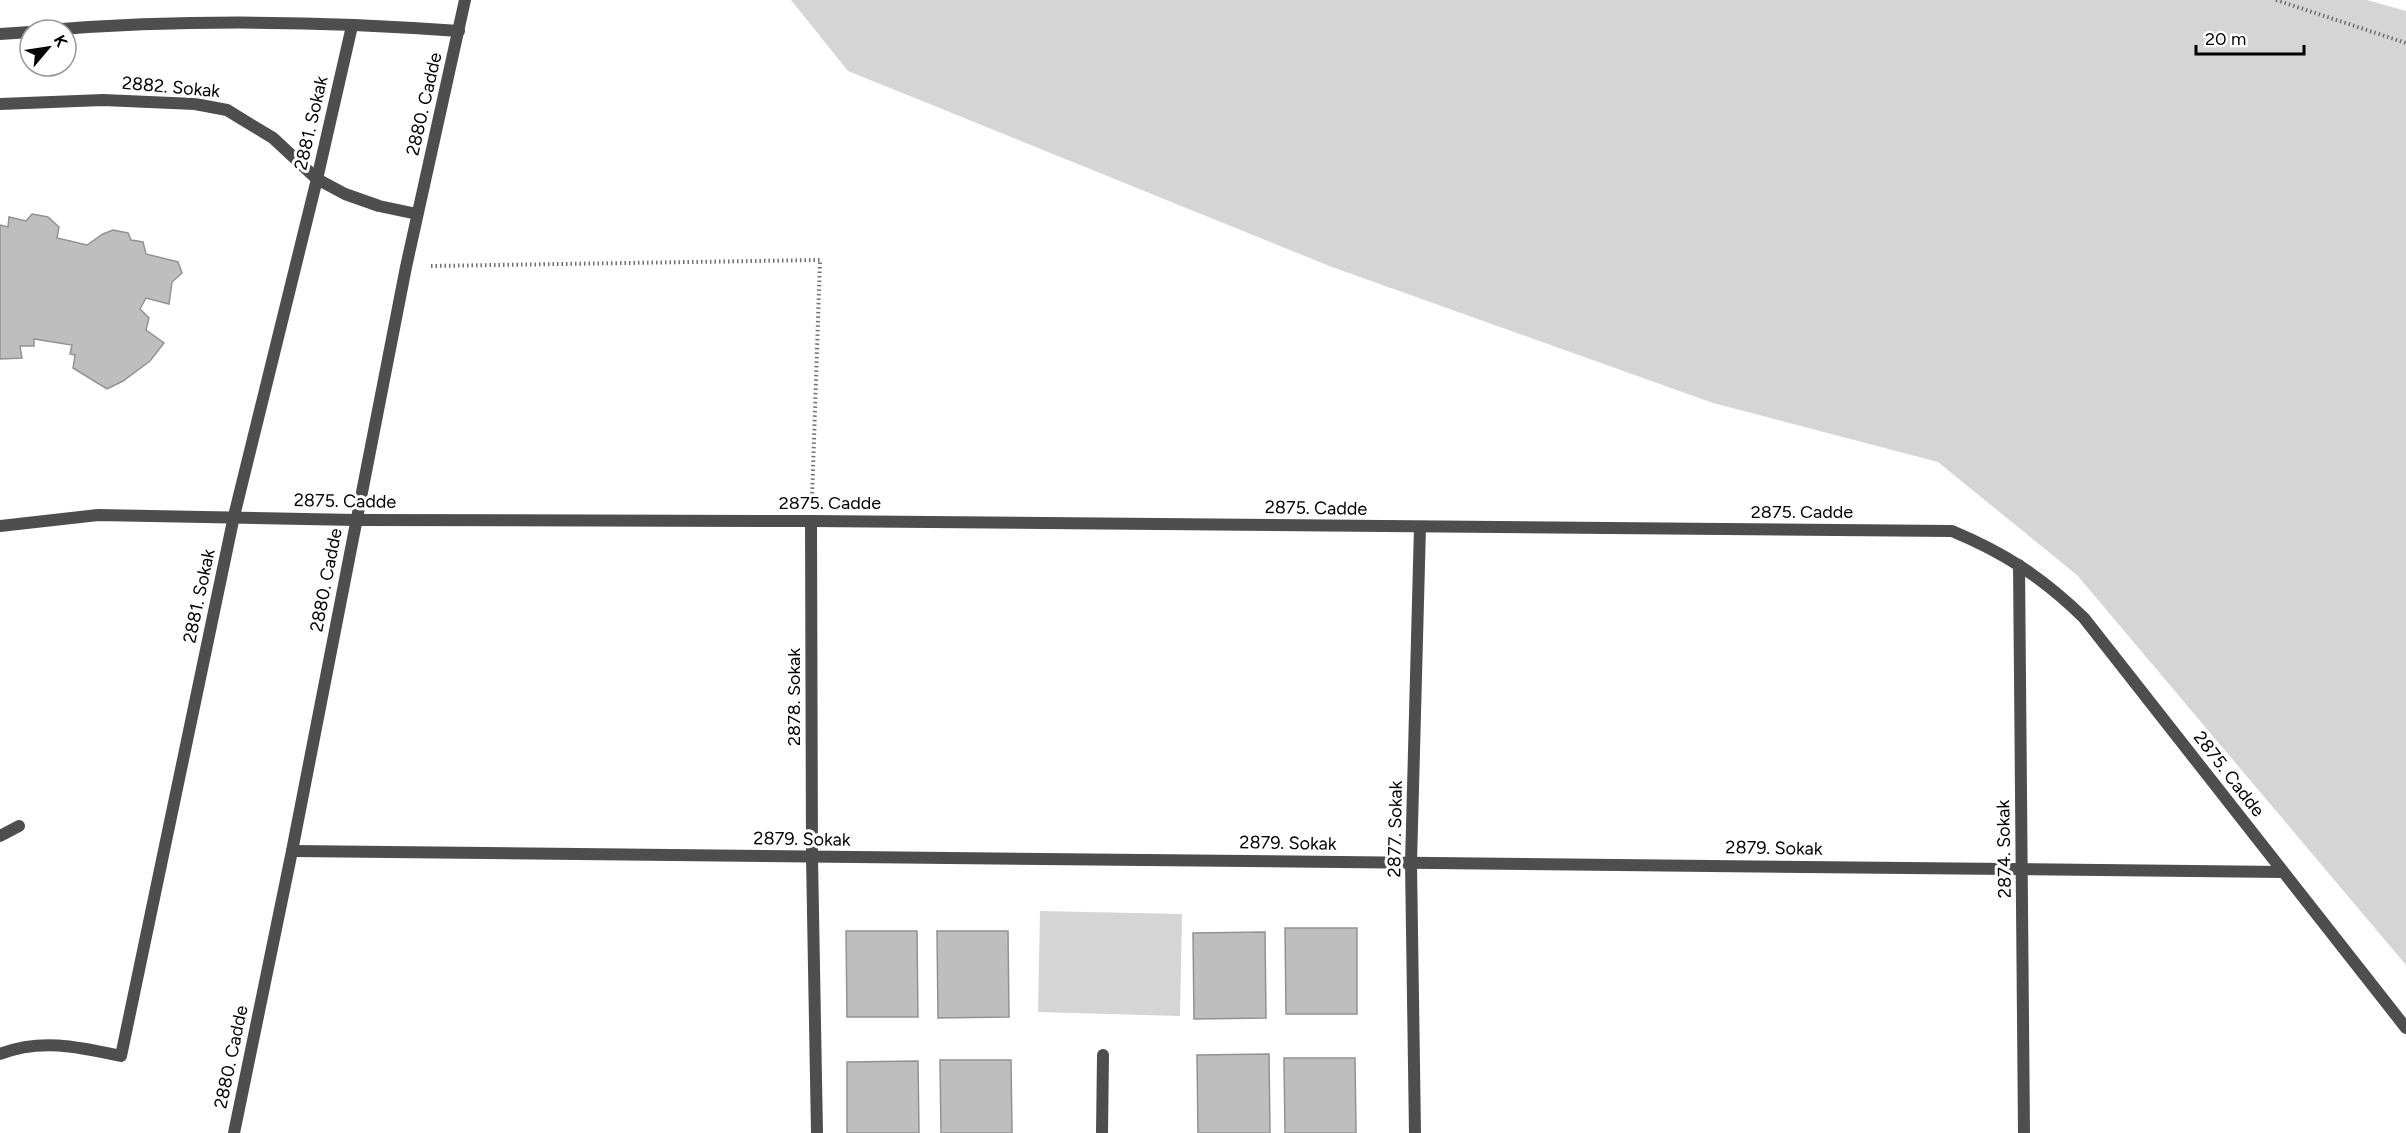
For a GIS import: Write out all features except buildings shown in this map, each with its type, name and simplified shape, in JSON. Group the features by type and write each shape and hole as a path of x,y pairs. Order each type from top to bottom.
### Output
{"street":[{"name":"2880. Cadde","path":"234,1133 292,851 406,267 465,0"},
{"path":"78,29 201,23 283,23 459,31"},
{"name":"2881. Sokak","path":"0,1054 46,1044 68,1045 121,1056 234,516 352,26"},
{"path":"0,34 18,33"},
{"name":"2882. Sokak","path":"0,104 103,100 195,104 227,110 273,138 317,179 345,194 379,206 417,214"},
{"name":"2875. Cadde","path":"0,526 98,515 356,520 812,521 1952,531 1987,545 2019,565 2056,591 2084,618 2406,1028"},
{"name":"2878. Sokak","path":"812,521 812,857 817,1133"},
{"name":"2877. Sokak","path":"1415,1133 1412,863 1420,527"},
{"name":"2874. Sokak","path":"2019,565 2024,1133"},
{"path":"0,836 19,826"},
{"name":"2879. Sokak","path":"292,851 2283,872"},
{"path":"1102,1133 1103,1055"}],"path":[{"path":"2276,0 2406,43"},
{"path":"406,267 820,260 812,521"}],"shaded area":[{"path":"791,0 2367,0 2406,11 2406,965 2077,575 1938,462 1713,403 1332,267 848,71"},
{"path":"1040,911 1182,914 1180,1016 1038,1012"}]}
